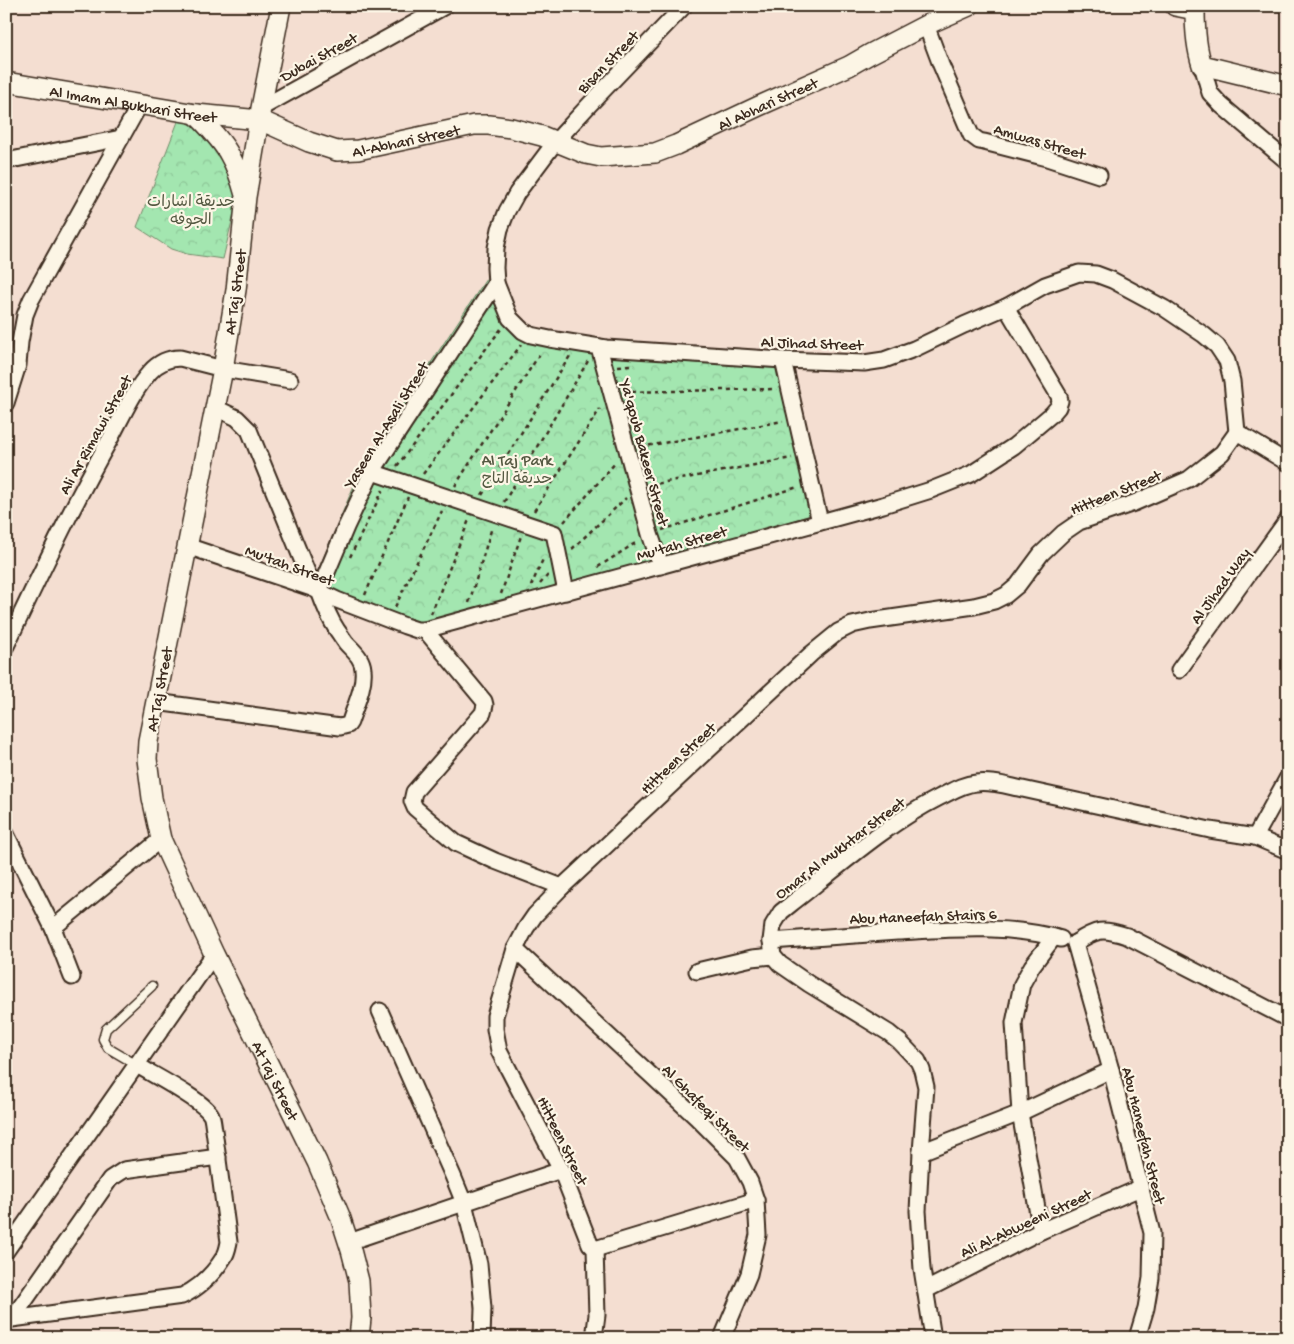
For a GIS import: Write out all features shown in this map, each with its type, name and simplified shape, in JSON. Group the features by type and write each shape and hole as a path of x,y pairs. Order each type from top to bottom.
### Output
{"street":[{"name":"At Taj Street","path":"281,6 246,197 236,290 223,369 148,741 147,759 152,798 161,839 214,954 317,1162 340,1216 359,1281 361,1318 359,1338"},
{"name":"Dubai Street","path":"261,114 445,6"},
{"name":"Bisan Street","path":"556,141 684,6"},
{"name":"Al Abhari Street","path":"556,141 578,151 601,157 655,153 849,66 926,25 969,6"},
{"path":"1175,6 1196,8 1195,30 1198,52 1210,92 1221,105 1288,162"},
{"name":"Amwas Street","path":"926,25 971,135 984,142 1047,158 1099,175"},
{"path":"1202,65 1288,86"},
{"name":"Al Imam Al Bukhari Street","path":"6,82 196,114 261,114"},
{"path":"6,403 18,366 25,314 31,300 140,104"},
{"path":"196,114 230,154 246,197"},
{"name":"Al-Abhari Street","path":"261,114 309,142 336,151 358,150 474,125 511,128 556,141"},
{"path":"6,161 121,138"},
{"name":"Al Jihad Street","path":"556,141 517,194 503,220 496,248 494,268 496,282 510,318 529,334 598,347 783,360 864,363 884,360 914,349 964,325 1006,308 1045,285 1079,273 1096,274 1112,280 1164,308 1217,346 1227,361 1232,381 1237,432"},
{"name":"Yaseen Al-Asali Street","path":"316,590 372,472 496,282"},
{"name":"Mu'tah Street","path":"187,546 316,590 389,620 418,630 425,630 883,505 931,490 971,474 1014,446 1058,407 1059,396 1006,308"},
{"name":"Ya'qoub Bakeer Street","path":"598,347 650,534 661,566"},
{"name":"Ali Ar Rimawi Street","path":"6,646 81,490 138,389 155,367 173,358 180,358 223,369 290,380"},
{"path":"783,360 820,522"},
{"path":"156,702 340,727 348,725 350,722 361,687 363,668 361,661 336,628 316,590 249,430 237,418 216,408"},
{"path":"1237,432 1288,464"},
{"name":"Hitteen Street","path":"594,1338 598,1314 595,1249 590,1244 561,1170 499,1051 495,1030 495,1016 515,949 535,915 811,654 838,632 852,625 870,621 994,602 1018,585 1041,554 1063,534 1080,522 1134,503 1189,479 1222,453 1237,432"},
{"path":"372,472 554,533 566,592"},
{"name":"Al Jihad Way","path":"1179,670 1288,519"},
{"path":"425,630 485,705 483,713 414,792 412,801 415,808 456,842 495,861 562,888"},
{"path":"1255,837 1288,777"},
{"name":"Omar Al Mukhtar Street","path":"772,948 773,925 781,912 862,848 922,806 962,786 977,782 1018,788 1210,830 1255,837 1288,851"},
{"path":"6,834 53,928 72,977"},
{"path":"53,928 161,839"},
{"name":"Abu Haneefah Stairs 6","path":"697,971 752,958 772,948 940,930 1004,929 1040,933 1075,943"},
{"path":"1075,943 1089,934 1102,930 1127,936 1288,1019"},
{"path":"1041,1231 1020,1113 1014,1023 1022,984 1032,966 1054,937"},
{"name":"Abu Haneefah Street","path":"1075,943 1112,1070 1152,1233 1151,1278 1146,1308 1137,1338"},
{"path":"772,948 780,964 889,1033 910,1051 918,1061 926,1087 918,1211 922,1269 933,1338"},
{"name":"Al Ghafeqi Street","path":"515,949 696,1117 737,1158 750,1182 756,1200 758,1235 749,1274 722,1338"},
{"path":"6,1251 214,954"},
{"path":"380,1011 454,1176 464,1203 479,1264 483,1308 482,1338"},
{"path":"9,1319 182,1296 207,1278 225,1256 229,1242 211,1115 203,1106 189,1096 136,1065"},
{"path":"921,1152 1020,1113 1112,1070"},
{"path":"9,1319 110,1179 124,1170 218,1157"},
{"path":"349,1242 561,1170"},
{"name":"Ali Al-Abweeni Street","path":"926,1290 1041,1231 1140,1188"},
{"path":"595,1249 756,1200"}],"lane":[{"path":"136,1065 108,1048 103,1038 106,1029 152,986"}],"path":[{"path":"347,563 389,478 510,318"},
{"path":"360,608 413,486 529,334"},
{"path":"389,620 448,498 550,339"},
{"path":"425,630 474,507 577,344"},
{"path":"464,619 497,514 598,347"},
{"path":"496,610 525,524 611,392 790,389"},
{"path":"524,603 554,533 627,450 796,419"},
{"path":"524,603 559,561 637,488 805,456"},
{"path":"596,568 650,534 811,483"}],"green space":[{"name":"حديقة اشارات الجوفه","path":"179,119 204,131 240,187 223,259 187,254 171,249 137,227"},
{"name":"Al Taj Park حديقة التاج","path":"490,273 526,338 781,358 811,515 657,562 422,628 313,582 361,469"}]}
